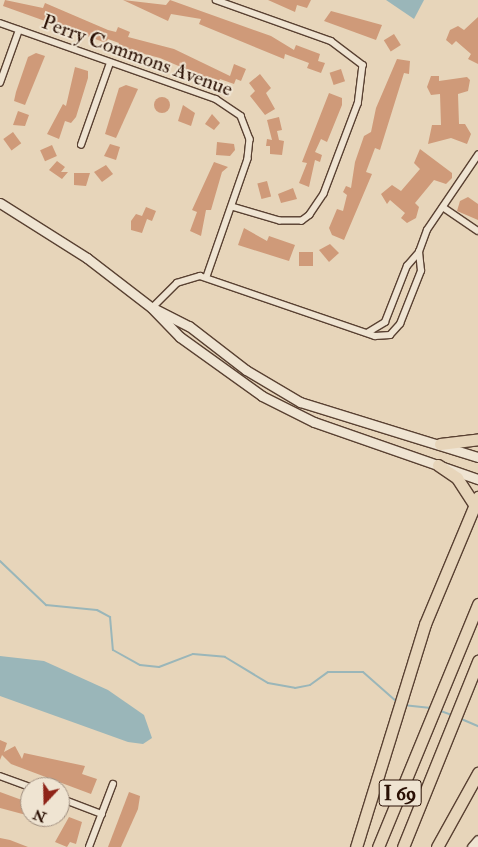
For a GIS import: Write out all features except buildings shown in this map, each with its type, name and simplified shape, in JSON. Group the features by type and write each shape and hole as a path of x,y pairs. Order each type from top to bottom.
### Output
{"highway":[{"path":"440,444 478,439"},
{"path":"356,847 409,675 476,500 457,478 438,465"},
{"name":"I 69","path":"378,847 478,604"},
{"name":"I 69","path":"403,847 478,661"},
{"path":"436,847 478,772"}],"main road":[{"path":"0,203 65,242 152,308 180,337 283,408 478,479"},
{"path":"152,308 189,326 246,370 300,402 478,457"},
{"path":"472,847 478,840"}],"street":[{"path":"216,0 331,41 363,65 358,104 324,194 310,215 302,221 280,221 232,207"},
{"name":"Perry Commons Avenue","path":"0,23 216,99 241,116 250,149 208,277"},
{"path":"0,83 19,30"},
{"path":"81,145 110,63"},
{"path":"365,333 385,322 407,266 420,252 432,220 443,207 478,154"},
{"path":"443,207 478,231"},
{"path":"152,308 177,283 208,277 365,333 385,336 398,328 421,271 420,252"},
{"path":"0,776 20,783"},
{"path":"89,847 113,784"},
{"path":"70,802 102,814"}],"water":[{"path":"386,0 424,0 414,19"},
{"path":"0,656 44,661 108,690 144,715 152,738 143,744 128,742 0,696"}],"waterway":[{"path":"0,561 46,605 97,610 110,617 113,650 140,665 159,667 193,654 225,657 268,683 295,688 310,685 328,672 363,672 397,702"},
{"path":"403,705 431,708"},
{"path":"438,710 452,715"},
{"path":"459,718 478,726"}]}
